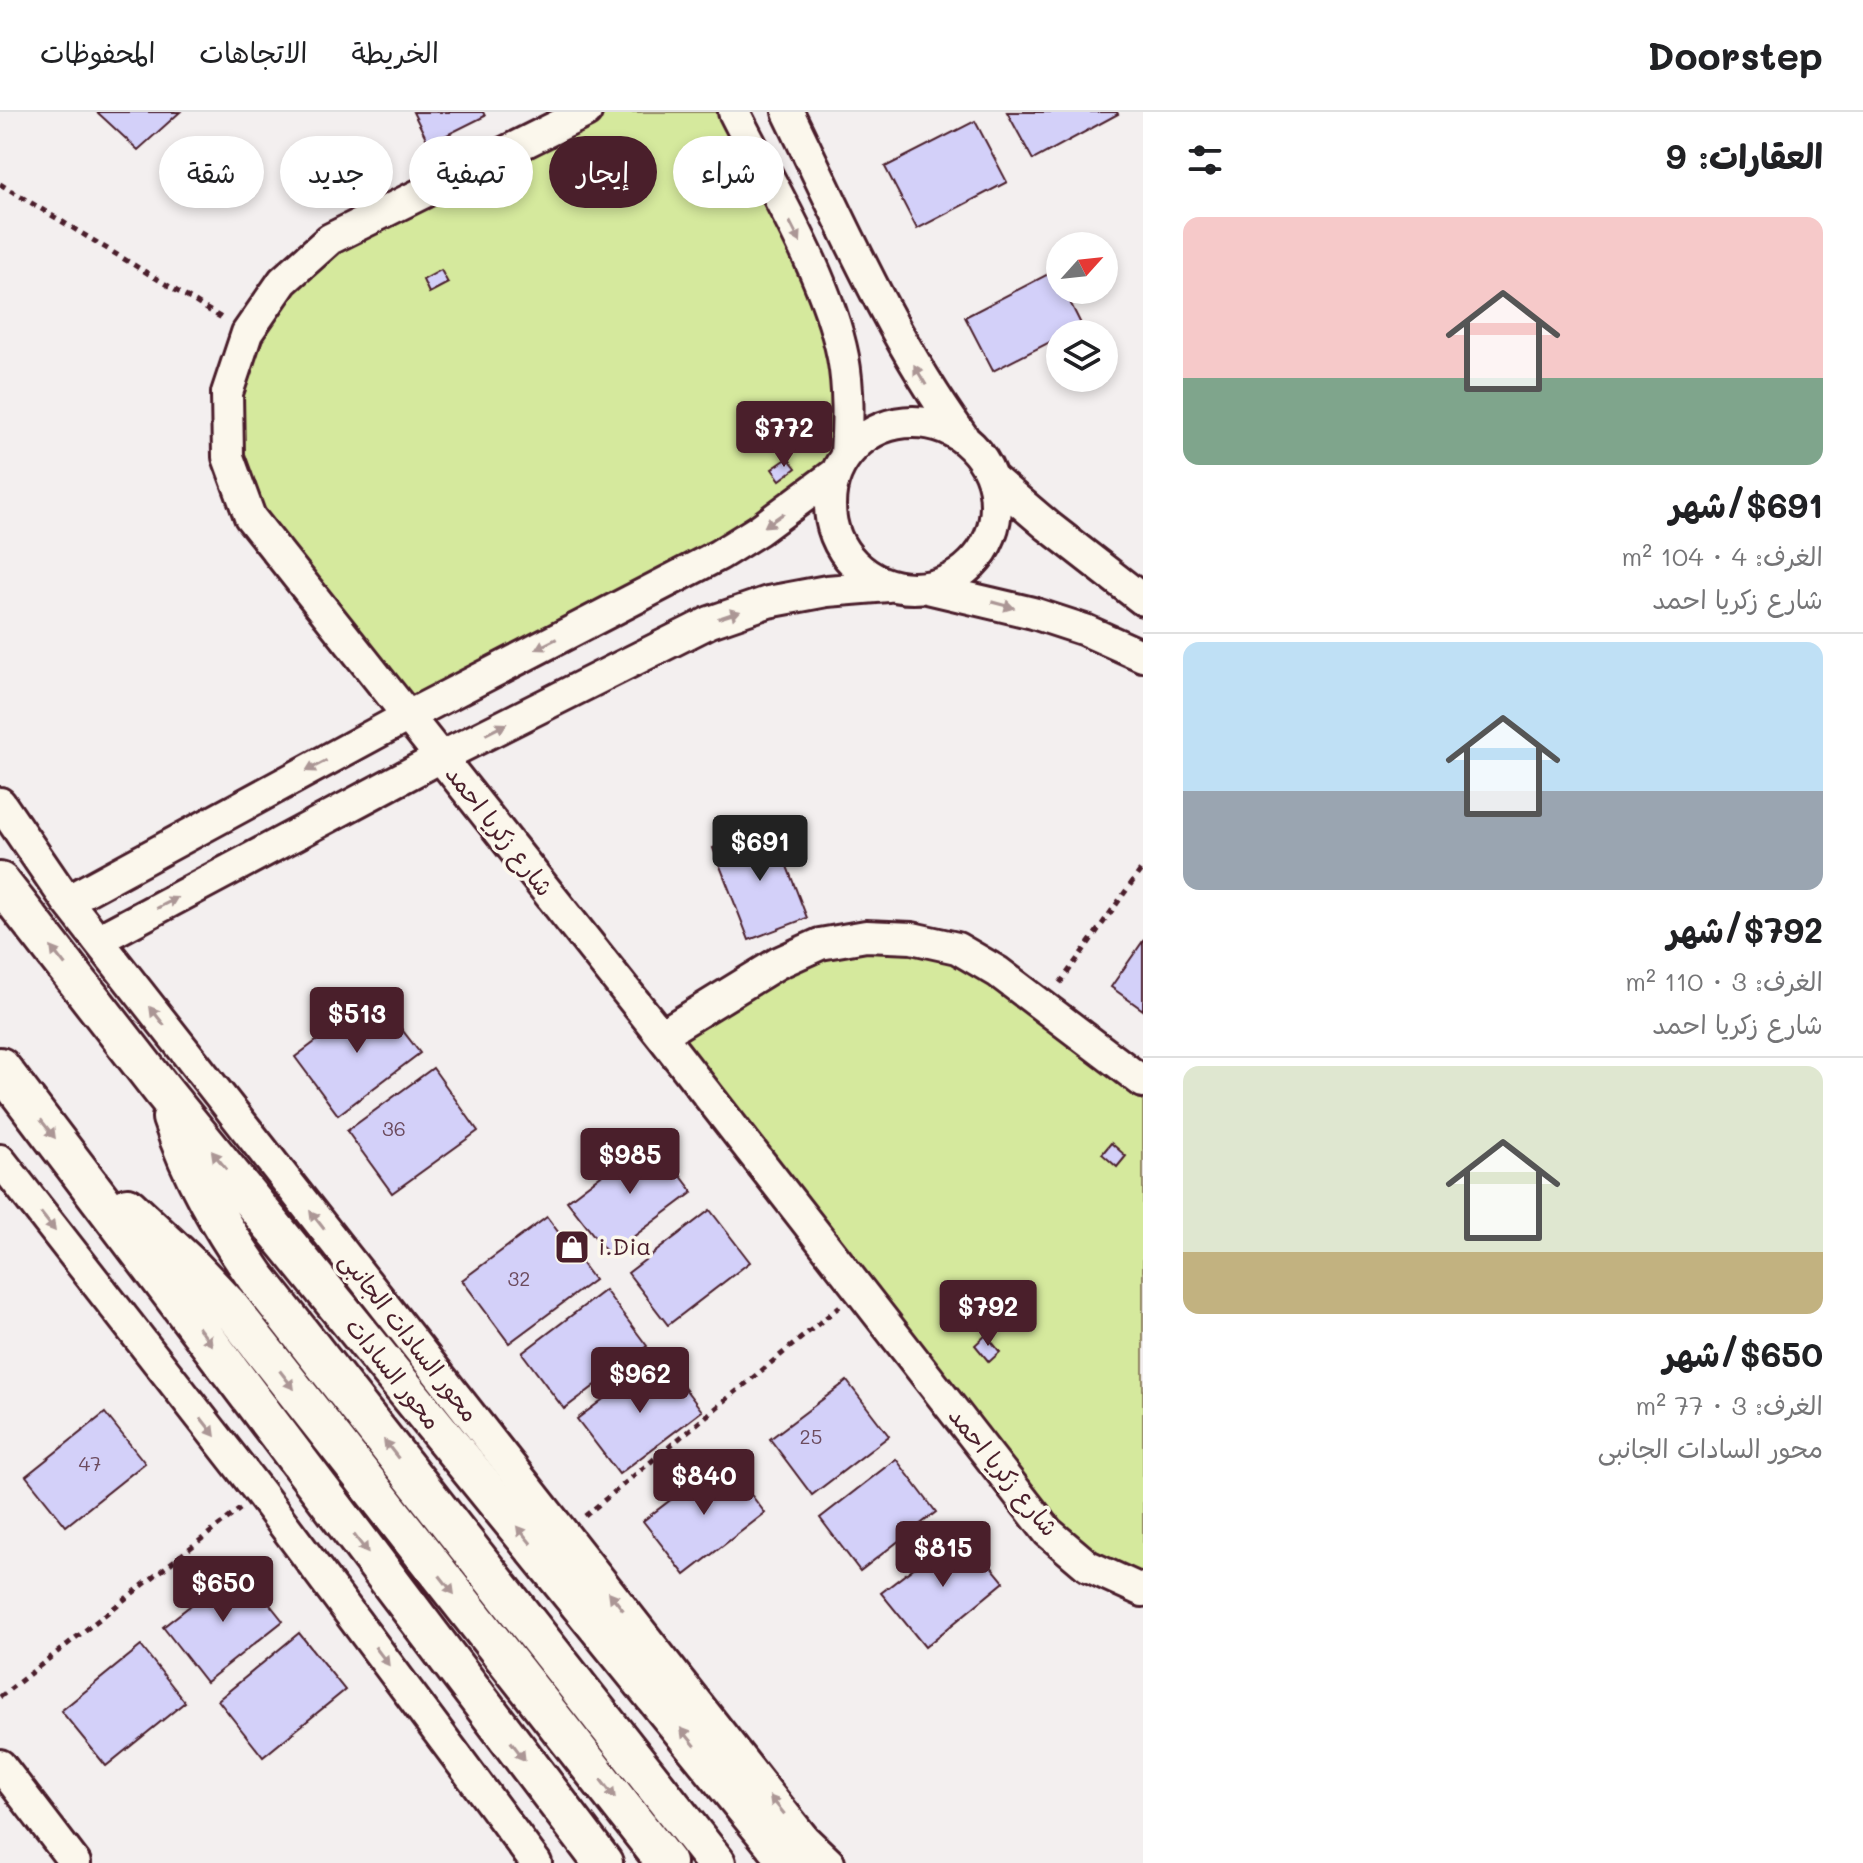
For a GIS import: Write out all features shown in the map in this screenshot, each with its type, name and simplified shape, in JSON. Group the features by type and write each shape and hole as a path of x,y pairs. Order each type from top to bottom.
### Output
{"main road":[{"name":"محور السادات","path":"0,882 162,1090 790,1863"},
{"path":"0,1067 603,1863"},
{"path":"162,1090 192,1171 240,1255 716,1863"},
{"path":"76,1166 155,1231 227,1304 666,1863"}],"street":[{"name":"شارع زكريا احمد","path":"586,112 330,239 283,281 247,333 227,393 228,457 250,517 661,1035 1048,1532 1088,1566 1143,1591"},
{"path":"734,112 812,266 831,310 843,357 848,405 841,463 829,500 832,528 844,553 863,573 888,586"},
{"path":"98,940 441,757 710,622 782,599 827,591 888,586 927,588 955,579 977,560 992,536 997,508 993,479 982,457 964,439 903,347 788,112"},
{"path":"67,901 408,716 719,555 759,530 841,463 866,436 889,425 915,421 941,426 964,439"},
{"path":"993,479 1143,600"},
{"path":"927,588 1033,613 1085,630 1143,656"},
{"name":"محور السادات الجانبى","path":"0,803 67,901 804,1839 829,1863"},
{"path":"661,1035 778,963 820,944 866,936 912,938 957,948 998,972 1143,1082"},
{"path":"0,1160 260,1493 536,1863"},
{"path":"0,1765 75,1863"}],"path":[{"path":"0,184 247,333"},
{"path":"1043,1006 1143,867"},
{"path":"563,1534 860,1291"},
{"path":"0,1697 260,1493"}],"green space":[{"path":"586,112 734,112 746,136 673,136 673,208 781,208 831,310 836,473 408,716 250,517 228,457 247,333 283,281 414,208 533,208 533,142"},
{"path":"820,944 957,948 1143,1082 1143,1591 1088,1566 661,1035"}],"building":[{"path":"97,112 180,112 138,150"},
{"path":"413,112 483,112 485,116 445,136 425,136"},
{"path":"1007,112 1117,112 1118,114 1033,160"},
{"path":"975,121 1007,182 917,229 885,167"},
{"path":"441,270 448,283 429,293 423,280"},
{"path":"1046,275 1046,304 1071,304 1079,320 1046,320 1046,344 993,371 965,317"},
{"path":"788,458 796,468 780,480 772,469"},
{"path":"771,825 807,918 749,940 713,848"},
{"path":"1143,941 1143,1010 1111,987"},
{"path":"376,996 420,1053 338,1115 295,1057"},
{"path":"433,1068 478,1131 392,1193 347,1131"},
{"path":"651,1137 693,1192 609,1255 567,1201"},
{"path":"1111,1143 1126,1156 1117,1167 1102,1154"},
{"path":"710,1210 750,1262 668,1325 628,1273"},
{"path":"547,1217 594,1280 509,1343 462,1280"},
{"path":"605,1290 647,1346 564,1409 522,1353"},
{"path":"986,1335 1000,1352 989,1362 975,1345"},
{"path":"660,1356 702,1411 619,1474 577,1419"},
{"path":"847,1381 889,1436 812,1495 770,1439"},
{"path":"105,1413 145,1463 66,1526 26,1476"},
{"path":"724,1459 765,1513 685,1575 643,1521"},
{"path":"896,1459 936,1512 860,1571 820,1518"},
{"path":"962,1531 1004,1582 925,1647 881,1593"},
{"path":"240,1567 283,1621 206,1682 163,1627"},
{"path":"299,1633 345,1690 263,1757 218,1700"},
{"path":"141,1646 185,1702 106,1766 61,1711"}],"place":[{"name":"i.Dia","path":"572,1247"}]}
